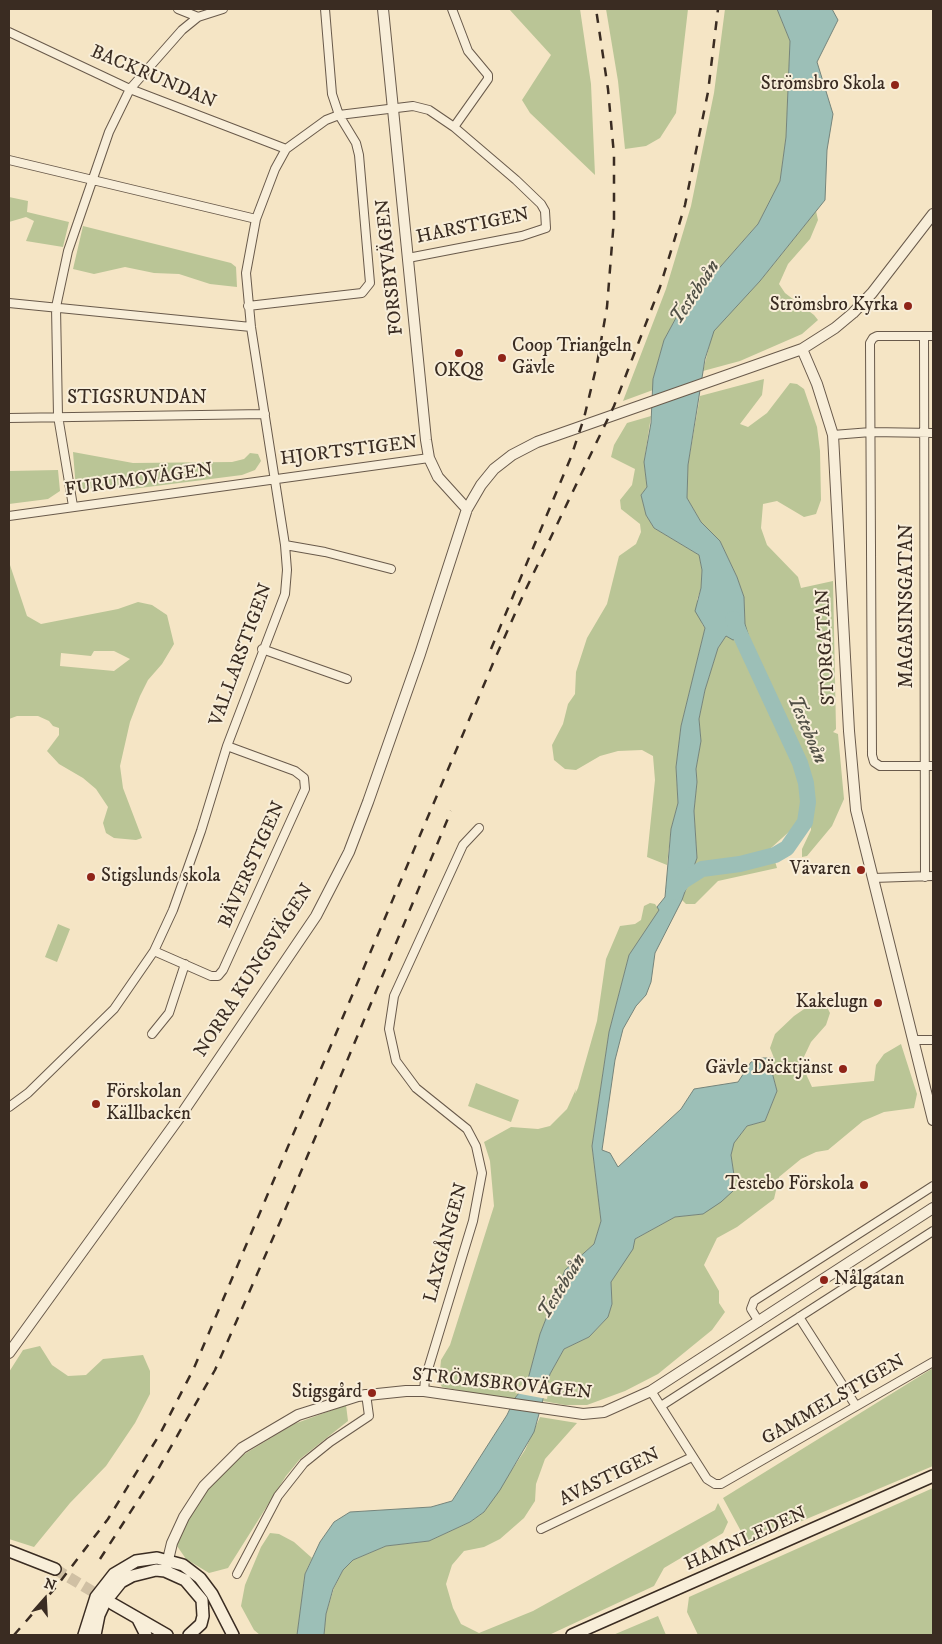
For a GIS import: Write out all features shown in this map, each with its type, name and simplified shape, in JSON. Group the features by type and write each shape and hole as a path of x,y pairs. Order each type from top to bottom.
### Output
{"main road":[{"name":"HAMNLEDEN","path":"572,1635 933,1476"},
{"path":"10,1552 55,1569"},
{"path":"84,1635 96,1597 114,1574 136,1561 157,1558 168,1559 190,1570 206,1586 232,1635"},
{"path":"95,1635 99,1615 105,1602 121,1582 148,1570 165,1571 191,1585 202,1600 203,1616 200,1624 189,1635"},
{"path":"113,1604 167,1635"},
{"path":"138,1619 146,1635"}],"street":[{"path":"178,9 198,17"},
{"path":"73,506 58,416 56,307 68,251 109,132 130,89 182,30 198,17 223,9"},
{"path":"248,306 362,293 368,288 370,272 359,155 356,143 339,115 332,94 325,9"},
{"name":"FORSBYVÄGEN","path":"383,9 429,458 438,477 467,509"},
{"path":"452,9 468,51 488,74 488,79 454,127"},
{"name":"BACKRUNDAN","path":"9,32 130,89 286,149"},
{"name":"VALLARSTIGEN","path":"9,1107 28,1093 114,1008 154,951 172,910 201,831 227,746 262,649 285,594 287,570 285,546 248,306 246,273 256,219 274,169 286,149 326,120 339,115 392,107 413,106 429,110 454,127 541,204 545,211 546,228"},
{"path":"9,160 256,219"},
{"name":"NORRA KUNGSVÄGEN","path":"9,1353 179,1118 316,916 348,852 368,802 420,654 467,509 481,485 494,470 512,455 537,442 802,349 853,313 872,293 933,214"},
{"name":"HARSTIGEN","path":"408,258 522,236 546,228"},
{"path":"9,303 251,327"},
{"path":"871,432 870,343 873,338 877,336 933,336"},
{"name":"MAGASINSGATAN","path":"924,336 925,766 929,876"},
{"name":"STORGATAN","path":"802,349 817,384 833,435 853,792 933,1120"},
{"name":"STIGSRUNDAN","path":"9,418 265,414"},
{"path":"833,435 871,432 933,433"},
{"name":"MAGASINSGATAN","path":"871,432 872,756 876,764 885,766 925,766"},
{"name":"HJORTSTIGEN","path":"273,478 429,458"},
{"name":"FURUMOVÄGEN","path":"9,516 273,478"},
{"path":"285,546 324,552 391,568"},
{"path":"924,636 933,636"},
{"path":"262,649 347,680"},
{"name":"BÄVERSTIGEN","path":"154,951 211,976 218,976 223,970 305,789 304,778 295,771 227,746"},
{"path":"925,766 933,766"},
{"name":"LAXGÅNGEN","path":"424,1391 425,1379 473,1221 482,1173 476,1146 467,1128 416,1088 396,1061 389,1029 394,996 463,844 479,828"},
{"path":"873,878 929,876"},
{"path":"152,1034 169,1012 185,964"},
{"path":"913,1040 933,1040"},
{"path":"759,1322 751,1309 754,1301 933,1186"},
{"name":"STRÖMSBROVÄGEN","path":"165,1571 184,1517 204,1486 242,1448 298,1415 341,1400 366,1394 424,1391 566,1412 599,1413 622,1405 651,1391 933,1208"},
{"path":"661,1406 933,1231"},
{"path":"799,1317 856,1406"},
{"name":"GAMMELSTIGEN","path":"750,1468 933,1362"},
{"name":"AVASTIGEN","path":"651,1391 707,1479 715,1484 730,1480 750,1468"},
{"path":"236,1574 278,1496 304,1463 330,1442 369,1416 366,1394"},
{"name":"AVASTIGEN","path":"541,1529 692,1457"}],"green space":[{"path":"509,9 580,9 591,84 595,175 530,113 522,100 551,55"},
{"path":"606,9 688,9 676,113 660,138 646,146 625,149 618,81"},
{"path":"725,9 777,9 790,41 786,137 780,181 758,224 677,316 664,340 653,379 653,390 623,401 666,289 691,206 714,93"},
{"path":"9,197 28,201 27,212 69,222 63,247 26,241 34,221 26,217 9,222"},
{"path":"816,211 818,220 810,239 788,264 779,284 785,293 818,320 802,334 740,361 703,371 713,331 760,281"},
{"path":"83,226 231,263 236,267 237,287 210,284 179,274 154,273 125,267 94,274 73,269"},
{"path":"764,379 762,395 740,424 748,427 767,413 790,383 797,384 804,389 817,427 820,451 821,500 816,514 804,517 777,501 763,504 761,528 767,545 798,577 801,588 833,581 836,729 833,732 838,734 844,799 832,826 807,856 802,857 802,849 811,830 811,823 802,820 771,848 777,868 718,881 695,904 686,904 682,900 697,858 694,811 697,782 696,769 701,741 699,719 705,690 718,648 726,636 748,634 745,625 744,597 737,577 720,541 701,522 687,498 688,465 700,396"},
{"path":"651,416 644,462 647,487 641,495 646,515 654,528 699,555 702,570 701,588 697,600 702,624 705,628 681,726 676,767 678,803 671,829 667,865 647,857 655,780 653,756 642,750 618,751 600,756 576,770 565,769 554,760 552,745 563,724 568,704 575,694 576,672 587,638 607,604 619,556 636,544 641,532 640,524 621,509 620,500 632,485 635,469 611,457 614,445 627,423"},
{"path":"73,452 133,463 232,462 244,459 250,453 258,454 261,461 255,470 242,475 132,489 96,485 86,492 76,489"},
{"path":"58,470 60,491 48,499 9,504 9,471"},
{"path":"9,562 27,616 41,624 118,609 138,602 152,605 167,615 174,644 162,664 148,680 140,696 130,722 120,766 123,788 142,838 136,840 114,838 106,833 103,823 108,807 96,789 83,778 59,764 47,751 59,735 59,728 38,716 17,716 9,719","holes":["94,651 114,651 130,659 114,671 60,666 61,653 91,656"]},
{"path":"650,903 655,904 659,910 629,955 609,1032 592,1146 601,1221 594,1244 565,1270 540,1334 527,1383 515,1398 504,1399 442,1387 439,1381 441,1360 450,1345 494,1206 490,1161 484,1142 511,1127 538,1129 550,1126 567,1109 578,1088 597,1021 606,959 620,926 635,924 641,920 644,906"},
{"path":"58,924 70,929 57,962 45,957"},
{"path":"825,1003 830,1013 826,1025 811,1042 801,1063 812,1087 874,1081 876,1065 884,1054 901,1044 917,1094 914,1108 884,1112 863,1121 828,1150 816,1152 801,1159 779,1177 774,1199 737,1227 717,1238 704,1265 719,1291 719,1303 725,1312 712,1330 658,1374 625,1391 587,1405 565,1405 543,1401 550,1374 564,1349 589,1337 608,1317 612,1304 611,1282 632,1249 635,1239 675,1217 703,1214 734,1175 731,1155 734,1142 747,1126 765,1121 777,1091 772,1072 774,1058 770,1048 775,1034 794,1016 810,1005"},
{"path":"476,1083 519,1100 511,1122 468,1106"},
{"path":"40,1346 52,1365 68,1376 86,1375 103,1359 143,1355 150,1371 150,1394 135,1423 106,1466 70,1503 34,1547 9,1539 9,1372 23,1350"},
{"path":"933,1368 933,1466 785,1528 749,1546 723,1498"},
{"path":"346,1405 348,1421 300,1459 286,1476 228,1568 209,1573 186,1559 177,1546 180,1535 200,1498 228,1464 294,1424"},
{"path":"540,1417 577,1423 545,1459 536,1484 535,1501 524,1518 500,1539 484,1547 464,1551 452,1565 446,1584 453,1608 461,1624 479,1633 533,1611 715,1510 718,1503 728,1522 723,1533 664,1568 654,1586 549,1635 324,1635 326,1614 334,1588 343,1570 353,1560 386,1546 429,1541 470,1522 484,1512 525,1450"},
{"path":"933,1488 933,1635 698,1635 687,1612 689,1597"},
{"path":"270,1533 279,1534 294,1542 312,1558 305,1574 297,1635 260,1635 254,1630 241,1606 245,1585 261,1547"},
{"path":"658,1616 666,1635 613,1635"}],"water":[{"path":"777,9 832,9 838,20 817,62 833,114 827,150 825,200 760,281 714,331 705,359 688,465 687,498 701,522 720,541 737,577 744,597 745,624 748,634 733,640 726,636 718,648 705,690 699,719 701,741 696,769 697,782 694,811 697,858 682,900 655,953 651,982 646,995 636,1006 623,1029 615,1060 602,1150 610,1153 618,1167 681,1109 694,1089 738,1082 751,1062 762,1058 774,1058 772,1072 777,1091 765,1121 747,1126 734,1143 731,1155 734,1175 733,1191 703,1214 675,1217 635,1239 633,1249 611,1282 612,1304 608,1317 589,1337 564,1349 550,1374 534,1432 500,1490 484,1512 470,1522 429,1541 386,1546 353,1560 343,1570 333,1589 326,1614 324,1635 297,1635 305,1574 320,1542 334,1522 350,1512 431,1507 452,1501 507,1415 515,1398 527,1383 540,1334 565,1270 594,1244 601,1221 592,1146 609,1032 629,955 659,910 657,907 665,897 671,829 678,803 676,767 681,726 705,628 695,611 701,588 702,570 699,555 654,528 646,515 641,495 647,487 644,462 651,423 653,379 664,340 677,316 758,224 780,181 786,137 790,41"}],"pier":[{"path":"526,1379 550,1383 547,1399 515,1393"}],"waterway":[{"name":"Testeboån","path":"674,892 683,881 702,869 740,864 775,855 787,848 805,822 808,802 806,783 800,763 733,619"}],"tunnel":[{"path":"55,1569 105,1599"}],"railway":[{"path":"491,649 571,457 584,418 597,364 607,307 614,219 614,155 608,89 596,9"},
{"path":"14,1635 56,1587 108,1519 161,1432 194,1368 494,661 525,591 614,406 660,287 685,205 708,92 718,9"},
{"path":"100,1559 157,1471 215,1370 280,1222 451,811"}],"place":[{"name":"Strömsbro Skola","path":"895,85"},
{"name":"Strömsbro Kyrka","path":"908,306"},
{"name":"OKQ8","path":"459,353"},
{"name":"Coop Triangeln Gävle","path":"502,358"},
{"name":"Vävaren","path":"861,870"},
{"name":"Stigslunds skola","path":"91,877"},
{"name":"Kakelugn","path":"878,1003"},
{"name":"Gävle Däcktjänst","path":"843,1069"},
{"name":"Förskolan Källbacken","path":"96,1104"},
{"name":"Testebo Förskola","path":"864,1185"},
{"name":"Nålgatan","path":"824,1280"},
{"name":"Stigsgård","path":"372,1393"}]}
